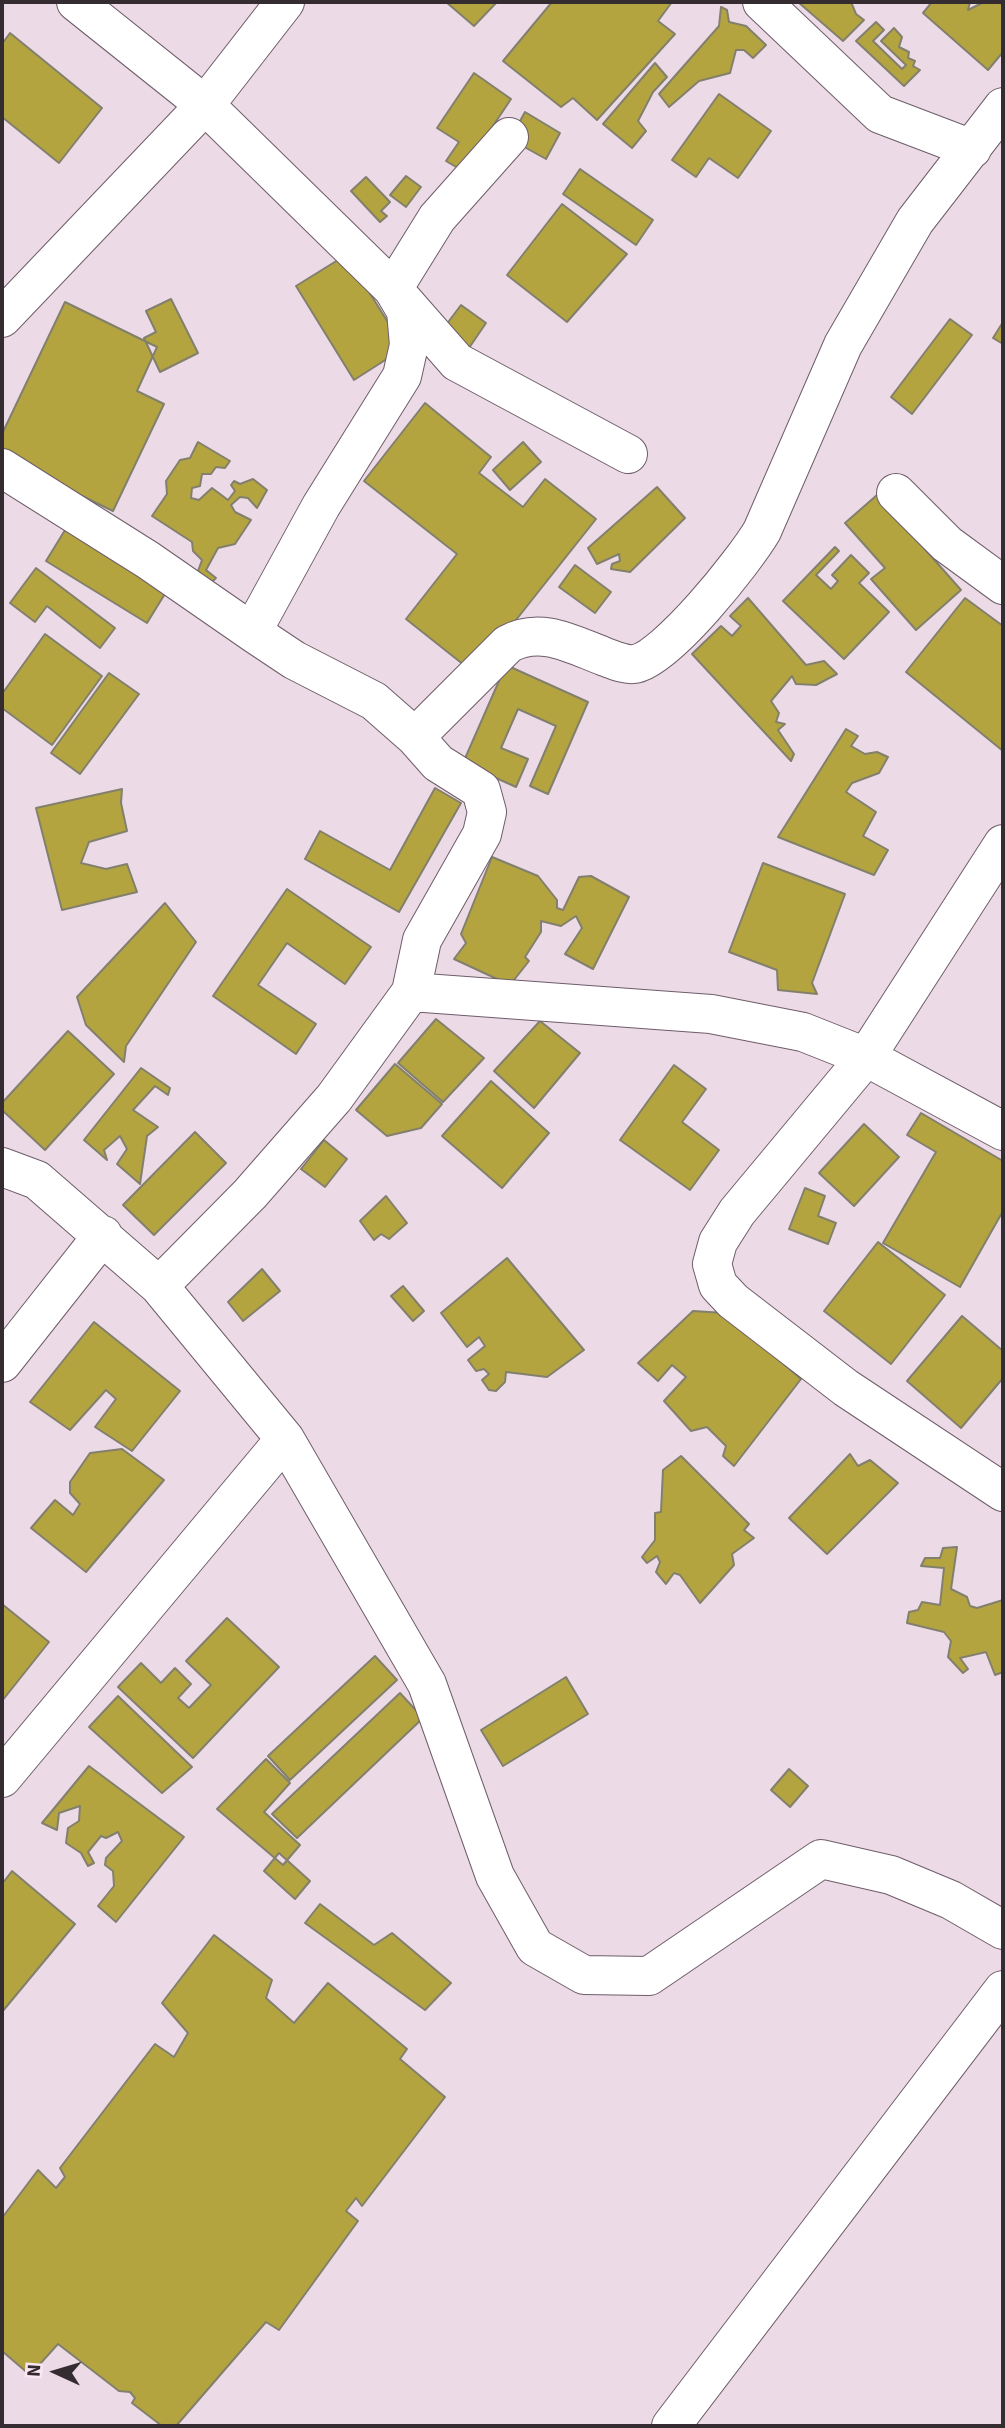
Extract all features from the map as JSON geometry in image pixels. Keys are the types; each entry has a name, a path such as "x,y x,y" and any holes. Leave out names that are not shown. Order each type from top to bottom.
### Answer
{"street":[{"path":"76,2 205,105 393,289 457,362 628,454"},
{"path":"2,318 205,105 285,2"},
{"path":"762,2 880,114 972,149"},
{"path":"415,737 508,644 524,635 546,635 617,662 634,664 649,657 705,607 746,558 762,531 801,435 849,333 915,221 1003,107"},
{"path":"393,289 437,218 509,137"},
{"path":"252,632 321,506 402,376 409,345 406,311 393,289"},
{"path":"2,468 148,561 294,660 374,701 415,737 438,763 481,790 487,812 482,834 422,940 411,992 334,1097 250,1194 159,1286"},
{"path":"896,493 947,544 1003,585"},
{"path":"1003,844 866,1056 737,1212 718,1242 712,1264 718,1285 733,1301 846,1388 1003,1492"},
{"path":"411,992 710,1014 803,1032 866,1056 1003,1131"},
{"path":"2,1167 37,1180 159,1286 285,1440 427,1684 495,1875 535,1947 584,1975 649,1976 821,1859 891,1875 951,1900 1003,1930"},
{"path":"2,1363 103,1235"},
{"path":"2,1778 285,1440"},
{"path":"671,2426 1003,1990"}],"building":[{"path":"446,2 497,2 474,26"},
{"path":"552,2 672,2 658,21 675,34 597,120 573,98 561,107 503,61"},
{"path":"798,2 851,2 856,14 864,20 843,41"},
{"path":"932,2 970,2 968,10 984,2 998,2 1003,5 1003,52 988,70 923,13"},
{"path":"721,7 727,10 729,22 746,26 766,45 753,58 744,50 736,50 730,73 699,81 669,107 659,94 719,26"},
{"path":"876,22 884,30 873,41 902,69 906,65 881,41 894,28 902,37 899,47 909,52 908,58 915,61 913,66 920,70 904,86 856,41"},
{"path":"10,33 102,108 59,163 2,117 2,44"},
{"path":"655,63 667,77 653,92 638,121 646,131 632,148 603,124"},
{"path":"474,73 511,99 463,171 446,161 459,142 437,128"},
{"path":"719,94 771,131 738,178 709,158 696,177 672,160"},
{"path":"525,112 560,133 546,159 510,139"},
{"path":"580,169 653,220 636,245 563,194"},
{"path":"406,176 421,187 406,207 390,195"},
{"path":"366,177 390,202 381,211 387,216 380,222 351,191"},
{"path":"562,204 627,254 567,322 507,275"},
{"path":"346,255 404,348 354,380 296,286"},
{"path":"171,299 198,353 160,372 144,338 156,332 146,311"},
{"path":"65,302 157,347 137,391 164,404 113,511 2,457 2,434"},
{"path":"461,305 486,323 469,348 443,329"},
{"path":"950,319 972,335 912,414 891,397"},
{"path":"1003,322 1003,344 993,338"},
{"path":"425,403 491,457 479,473 523,507 545,479 596,519 474,673 406,619 457,554 364,481"},
{"path":"198,442 230,461 225,468 216,467 211,474 202,474 200,486 192,488 191,498 199,500 212,488 228,500 235,491 231,485 234,481 240,484 253,479 267,490 257,508 248,498 240,497 231,505 235,512 251,520 235,544 218,548 206,570 216,578 211,583 198,571 202,560 193,551 192,542 152,516 167,494 166,481 180,460 190,458"},
{"path":"523,442 541,462 510,490 493,470"},
{"path":"657,487 685,518 630,572 611,569 612,564 620,561 619,554 597,564 588,548"},
{"path":"877,495 961,590 916,630 871,579 885,568 845,523"},
{"path":"70,522 171,584 147,623 46,561"},
{"path":"835,547 839,551 816,575 831,589 838,581 832,575 851,555 869,573 859,583 889,612 844,659 783,601"},
{"path":"575,565 611,592 595,613 559,587"},
{"path":"36,568 115,628 100,648 47,606 35,622 10,603"},
{"path":"748,598 806,665 824,661 837,674 816,685 796,684 792,676 771,701 779,713 776,722 785,724 778,730 794,754 791,761 692,654 721,626 732,636 741,626 730,616"},
{"path":"965,598 1003,626 1003,751 906,672"},
{"path":"45,634 102,676 52,745 2,708 2,694"},
{"path":"506,665 588,702 548,794 530,786 556,726 518,709 501,748 528,759 516,787 463,763"},
{"path":"109,673 139,694 80,774 51,753"},
{"path":"846,729 858,736 851,746 865,754 877,752 888,757 879,773 852,783 846,792 876,812 863,836 888,850 874,875 778,837"},
{"path":"435,788 461,803 399,912 305,859 320,831 390,870"},
{"path":"122,789 121,803 127,831 89,842 81,863 106,869 127,864 137,892 62,910 36,808"},
{"path":"492,857 538,876 557,900 557,908 563,910 579,877 591,876 629,897 593,969 565,954 582,928 576,916 561,926 541,921 541,932 525,957 529,961 510,985 454,959 466,943 461,934"},
{"path":"763,863 845,894 812,983 817,994 778,990 777,970 729,952"},
{"path":"287,889 371,947 345,984 287,943 258,985 316,1024 296,1054 213,996"},
{"path":"165,903 196,942 126,1046 124,1062 86,1025 77,997"},
{"path":"436,1019 484,1058 443,1102 398,1063"},
{"path":"540,1021 580,1053 534,1108 494,1071"},
{"path":"68,1031 114,1074 45,1150 2,1110 2,1103"},
{"path":"395,1064 442,1104 421,1128 387,1136 356,1110"},
{"path":"674,1065 706,1089 682,1122 719,1150 690,1190 620,1140"},
{"path":"141,1068 170,1088 168,1095 155,1086 133,1110 158,1127 147,1136 140,1184 117,1164 127,1149 120,1136 104,1150 107,1160 84,1140"},
{"path":"491,1081 549,1133 502,1188 442,1136"},
{"path":"921,1113 1003,1161 1003,1211 960,1287 883,1243 936,1152 907,1135"},
{"path":"864,1124 899,1157 854,1206 819,1173"},
{"path":"195,1132 226,1163 154,1235 123,1205"},
{"path":"324,1140 347,1159 325,1187 301,1169"},
{"path":"805,1188 825,1196 818,1216 836,1223 828,1244 789,1229"},
{"path":"386,1196 407,1223 389,1239 381,1234 374,1240 360,1221"},
{"path":"878,1242 945,1295 891,1364 824,1311"},
{"path":"507,1258 584,1350 547,1377 506,1372 505,1382 496,1391 489,1390 482,1380 489,1374 484,1369 476,1371 468,1360 485,1346 479,1337 467,1347 441,1313"},
{"path":"262,1269 280,1291 243,1321 228,1302"},
{"path":"403,1286 424,1311 413,1321 391,1296"},
{"path":"693,1311 725,1313 801,1379 734,1466 723,1456 726,1446 707,1427 691,1431 664,1401 686,1377 672,1365 658,1381 638,1363"},
{"path":"962,1316 1003,1351 1003,1378 961,1428 907,1381"},
{"path":"94,1322 180,1391 132,1451 95,1427 116,1399 106,1390 70,1430 30,1402"},
{"path":"122,1449 164,1480 86,1572 31,1528 55,1500 73,1515 80,1504 70,1493 70,1482 90,1453"},
{"path":"850,1454 858,1466 870,1460 898,1483 827,1554 789,1518"},
{"path":"681,1456 749,1524 744,1530 754,1538 732,1554 734,1565 700,1603 680,1575 674,1573 666,1584 656,1572 660,1562 657,1556 647,1563 642,1557 655,1540 655,1513 661,1512 663,1470"},
{"path":"957,1547 951,1589 967,1597 970,1606 977,1608 1003,1600 1003,1672 995,1675 986,1652 960,1658 968,1669 963,1673 948,1657 951,1641 944,1632 907,1623 909,1612 918,1610 922,1602 940,1605 944,1568 921,1566 925,1558 940,1558 943,1548"},
{"path":"2,1604 49,1642 2,1701"},
{"path":"227,1618 279,1667 193,1758 118,1687 141,1663 161,1683 175,1668 191,1684 178,1698 189,1708 211,1685 186,1661"},
{"path":"375,1656 397,1680 290,1780 268,1756"},
{"path":"566,1677 588,1714 503,1766 481,1730"},
{"path":"400,1693 423,1718 297,1838 272,1814"},
{"path":"118,1696 192,1767 162,1793 89,1727"},
{"path":"266,1759 290,1783 264,1812 300,1845 283,1865 217,1809"},
{"path":"89,1766 184,1837 116,1922 98,1906 114,1886 113,1871 105,1865 106,1858 122,1841 118,1832 106,1838 101,1836 88,1852 94,1863 88,1866 81,1853 66,1843 68,1828 79,1821 80,1806 59,1813 57,1830 42,1823"},
{"path":"789,1769 808,1786 790,1807 771,1790"},
{"path":"279,1853 310,1881 295,1899 264,1871"},
{"path":"12,1871 75,1924 2,2012 2,1884"},
{"path":"320,1904 374,1945 392,1933 451,1983 425,2010 305,1923"},
{"path":"214,1935 272,1980 266,1998 294,2023 328,1983 407,2049 400,2059 445,2097 362,2206 356,2198 346,2211 358,2221 279,2330 266,2322 176,2426 162,2426 132,2403 135,2398 130,2392 119,2391 58,2344 30,2375 2,2351 2,2218 38,2170 56,2188 65,2177 60,2168 155,2044 174,2057 188,2033 162,2003"}]}
